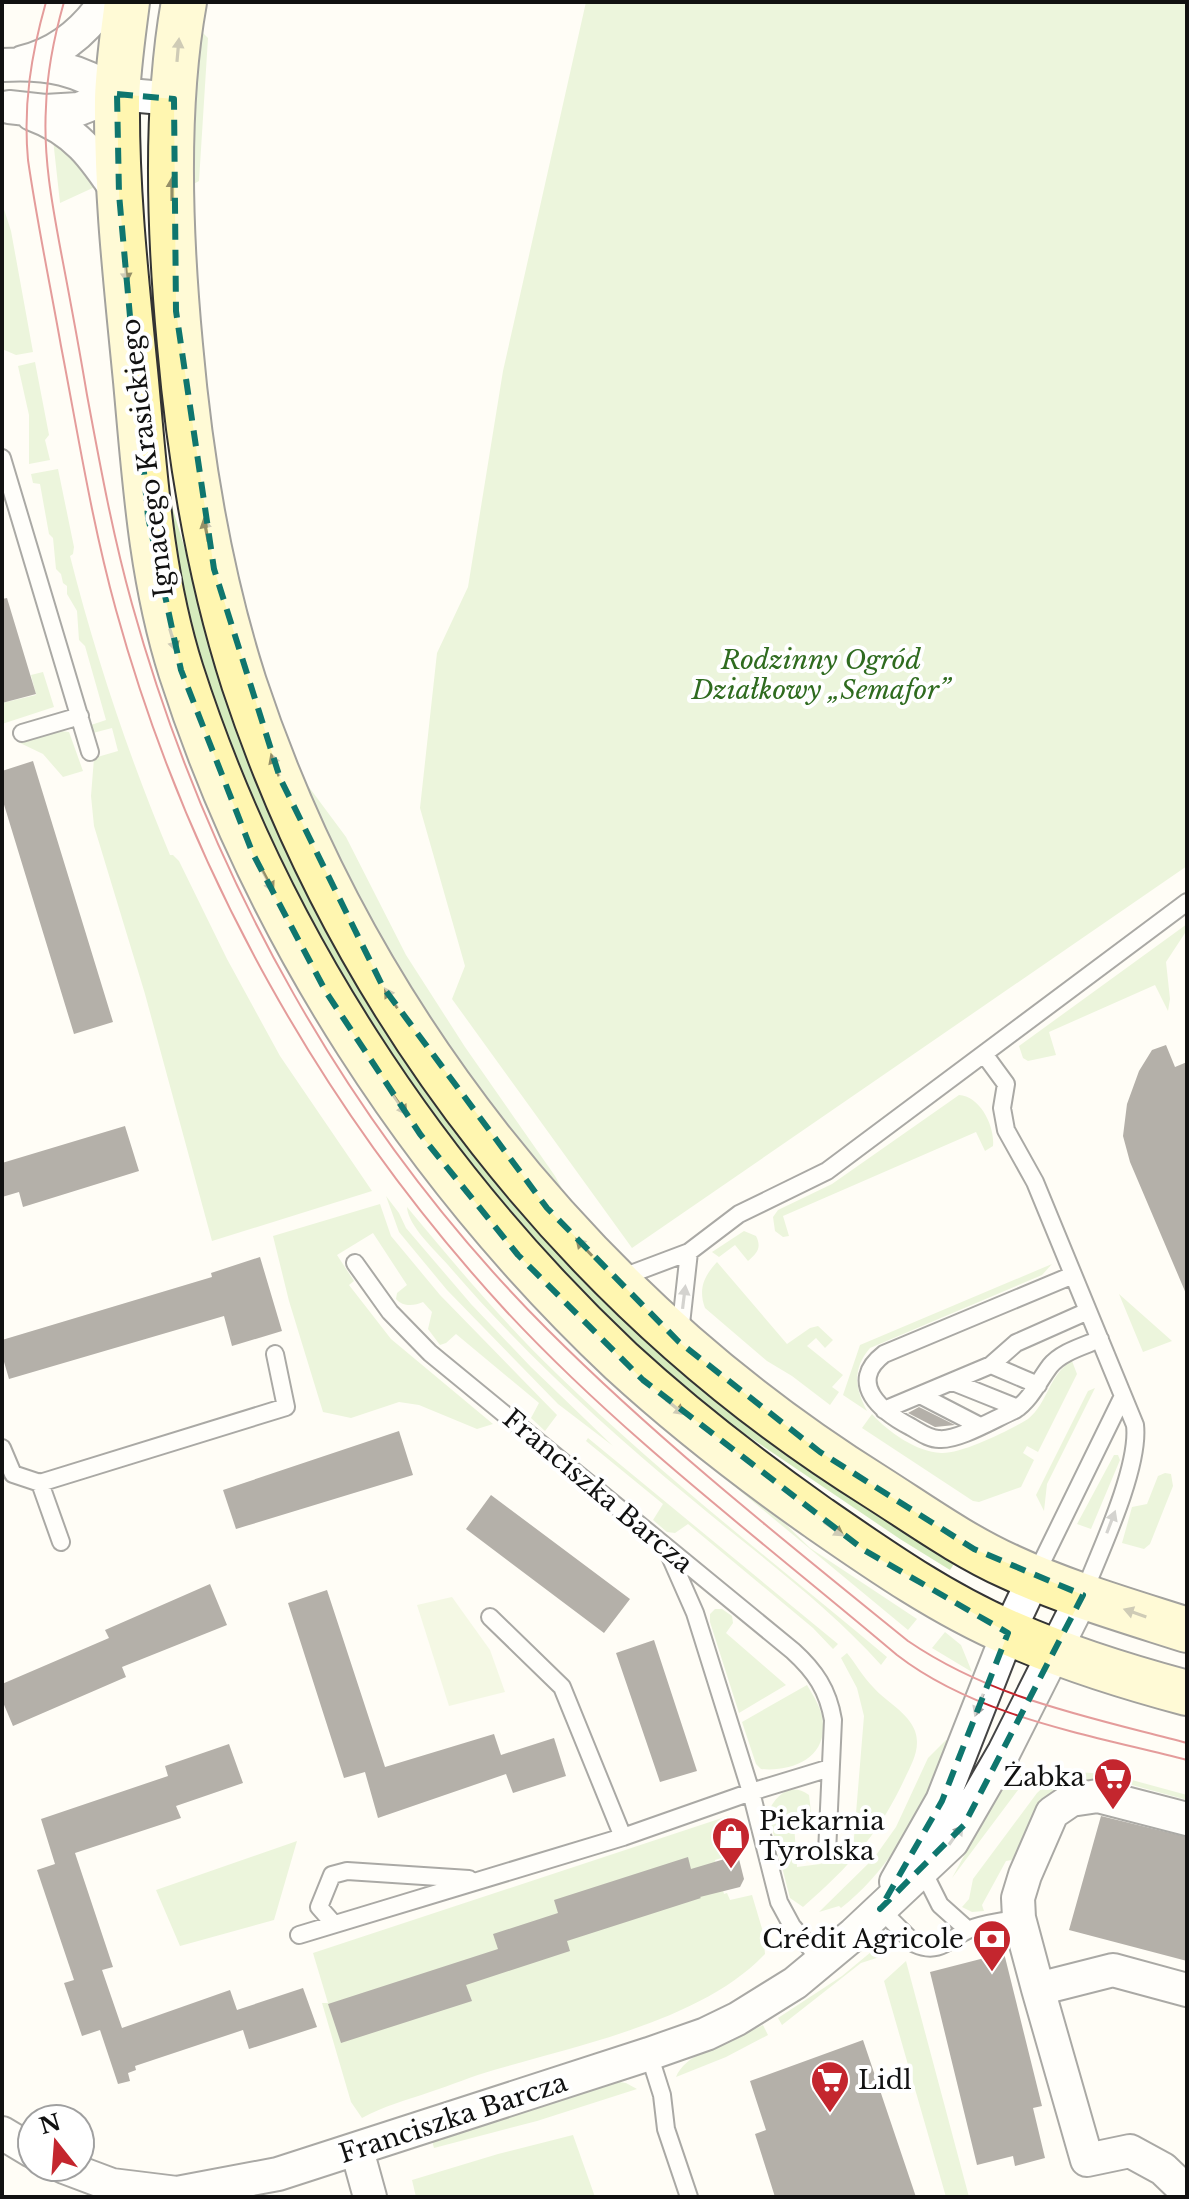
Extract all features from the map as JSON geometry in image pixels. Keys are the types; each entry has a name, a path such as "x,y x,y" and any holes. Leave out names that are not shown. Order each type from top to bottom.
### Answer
{"main road":[{"name":"Ignacego Krasickiego","path":"127,2 117,94 119,194 148,517 164,611 211,755 253,854 335,1006 368,1059 429,1146 518,1255 616,1356 770,1484 929,1591 1008,1633 1105,1670 1187,1693"},
{"name":"Ignacego Krasickiego","path":"184,2 174,99 172,195 176,311 195,470 223,607 244,682 275,765 333,891 383,987 423,1048 497,1148 547,1208 679,1342 820,1452 974,1549 1034,1578 1187,1630"}],"street":[{"path":"7,65 32,60 68,42 105,2"},
{"path":"7,65 72,70 117,94"},
{"path":"6,107 45,111 79,109 117,94 174,99"},
{"path":"6,107 45,119 71,135 95,157 119,194"},
{"name":"Franciszka Barcza","path":"880,1909 942,1801 1008,1633 1034,1578"},
{"name":"Franciszka Barcza","path":"96,2179 112,2185 177,2193 278,2174 649,2054 706,2034 737,2019 822,1962 952,1842 1056,1653 1083,1595"},
{"path":"1187,1819 1098,1796 1071,1800 1052,1813 1018,1898 1019,1918 1087,2160 1130,2151 1163,2169 1187,2192"},
{"path":"1038,1989 1113,1970 1187,1990"},
{"path":"357,2150 370,2197"}],"lane":[{"path":"2,458 90,752"},
{"path":"22,733 80,716"},
{"path":"615,1280 689,1252 739,1214 827,1171 1187,902"},
{"path":"984,1054 1006,1084 1002,1108 1006,1130 1035,1182 1135,1425 1135,1452 1083,1595"},
{"path":"679,1342 689,1252"},
{"name":"Franciszka Barcza","path":"355,1263 390,1312 430,1353 793,1651 815,1673 830,1702 833,1720 827,1853"},
{"path":"1073,1275 884,1354 870,1368 867,1378 873,1397 884,1410 907,1425 939,1439 950,1438 1018,1408 1058,1358 1100,1339"},
{"path":"884,1410 991,1365 1016,1343 1088,1311"},
{"path":"2,1448 13,1474 40,1483 286,1407 275,1354"},
{"path":"991,1365 1038,1385"},
{"path":"953,1382 1018,1408"},
{"path":"920,1395 980,1426"},
{"path":"1034,1578 1123,1396"},
{"path":"40,1483 61,1542"},
{"path":"665,1547 677,1567 695,1613 751,1792 779,1902 792,1926 822,1962"},
{"path":"490,1617 562,1687 623,1837"},
{"path":"299,1935 623,1837 830,1768"},
{"path":"334,1924 319,1907 332,1875 347,1871 478,1880"},
{"path":"923,1871 940,1905 968,1930"},
{"path":"880,1909 915,1944 922,1947 944,1947 968,1930 1019,1918"},
{"path":"649,2054 662,2095 666,2129 689,2197"}],"highlighted area":[{"path":"117,94 174,99 176,311 214,569 280,778 383,987 547,1208 679,1342 820,1452 974,1549 1083,1595 964,1825 880,1909 942,1801 1008,1633 864,1550 643,1380 518,1255 420,1134 326,992 253,854 181,670 148,517 119,194"}],"green space":[{"name":"Rodzinny Ogród Działkowy „Semafor”","path":"586,2 1187,2 1187,866 632,1248 452,999 465,966 420,808 437,653 468,587 503,371"},
{"path":"200,30 208,38 199,181 190,186 189,123"},
{"path":"53,139 67,148 97,186 60,203"},
{"path":"2,203 11,231 33,352 16,355 2,349"},
{"path":"35,362 49,435 45,440 50,460 29,464 29,415 18,366"},
{"path":"157,456 210,633 315,895 732,1410 809,1470 811,1468 957,1559 950,1570 720,1417 650,1362 519,1235 326,965 199,676"},
{"path":"58,469 74,547 70,556 91,632 127,744 170,855 179,861 227,959 280,1056 372,1191 212,1241 145,994 94,826 91,796 94,758 118,751 112,728 93,733 91,725 106,720 85,646 79,640 77,611 56,569 53,538 49,534 40,484 33,483 31,474"},
{"path":"43,672 54,707 2,724 2,703 36,695 31,675"},
{"path":"61,731 69,732 83,771 63,777 43,754 18,742"},
{"path":"300,775 346,837 406,955 465,1047 555,1176 577,1216 547,1182 401,983"},
{"path":"1187,924 1187,930 1166,962 1170,999 1168,1011 1155,985 1049,1032 1056,1055 1028,1061 1023,1058 1019,1046"},
{"path":"327,1021 763,1502 810,1548 917,1619 908,1630 663,1427 553,1325 482,1248 386,1126 321,1025"},
{"path":"959,1095 973,1101 985,1113 993,1146 985,1151 976,1132 783,1216 789,1236 783,1237 775,1231 773,1217 778,1210 832,1184"},
{"path":"386,1196 406,1228 471,1304 613,1446 558,1404 447,1290 399,1232"},
{"path":"380,1204 391,1236 440,1295 557,1415 545,1431 531,1418 539,1403 456,1334 440,1345 428,1329 432,1312 423,1302 409,1305 396,1299 397,1293 407,1285 373,1233 337,1255 354,1281 349,1285 391,1339 493,1424 477,1429 419,1405 399,1402 351,1418 323,1412 273,1236"},
{"path":"407,1207 499,1314 558,1375 678,1484 887,1657 881,1665 813,1599 594,1415 504,1327 430,1245 412,1222"},
{"path":"744,1231 756,1236 759,1244 748,1261 735,1245 719,1257 712,1252"},
{"path":"717,1262 787,1344 818,1326 833,1340 825,1348 816,1338 807,1346 843,1375 832,1387 839,1392 830,1405 767,1361 705,1308 702,1295 704,1283"},
{"path":"1052,1264 1042,1275 870,1348 860,1363 857,1379 867,1411 843,1395 860,1345"},
{"path":"1119,1294 1172,1341 1143,1352"},
{"path":"1072,1361 1077,1374 1038,1452 1027,1446 1023,1453 1034,1460 1021,1487 979,1502 862,1428 872,1414 886,1428 922,1449 941,1453 961,1450 1028,1419 1040,1405 1058,1373"},
{"path":"1095,1388 1047,1484 1044,1511 1036,1495 1088,1391"},
{"path":"588,1438 838,1644 833,1649 813,1628 688,1524 675,1533 667,1532 653,1520 663,1504 586,1441"},
{"path":"1114,1455 1118,1455 1120,1460 1091,1529 1077,1524"},
{"path":"1171,1474 1173,1486 1150,1544 1144,1549 1122,1543 1132,1507 1147,1504 1158,1476"},
{"path":"452,1597 490,1650 505,1692 449,1706 417,1605"},
{"path":"715,1609 722,1609 732,1616 733,1623 726,1633 786,1685 739,1713 710,1622 710,1614"},
{"path":"945,1632 961,1645 972,1672 932,1648"},
{"path":"847,1653 869,1683 912,1724 917,1737 916,1749 895,1798 873,1833 835,1878 803,1907 790,1898 768,1813 775,1800 785,1792 796,1790 809,1795 812,1821 794,1824 797,1867 820,1864 853,1850 864,1716 857,1688 841,1658"},
{"path":"807,1685 823,1719 818,1747 812,1755 793,1766 761,1769 756,1764 742,1722"},
{"path":"946,1740 950,1741 929,1788 893,1853 841,1908 819,1912 874,1858 896,1827 928,1758"},
{"path":"1014,1764 1030,1774 952,1878"},
{"path":"1075,1772 1110,1774 1187,1795 1187,1800 1121,1782 1117,1792 1106,1789 1018,1859 1006,1861 982,1905 984,1911 972,1912 962,1907 969,1899 973,1879 1037,1793 1051,1780"},
{"path":"728,1816 734,1821 740,1844 730,1848 732,1855 715,1860 724,1894 727,1893 730,1900 752,1895 763,1932 765,1954 739,1977 674,2013 638,2027 478,2075 362,2118 351,2102 322,2003 328,2003 313,1953"},
{"path":"297,1841 274,1920 180,1946 156,1890"},
{"path":"877,1947 890,1949 886,1955 861,1963 782,2025 778,2018 842,1976"},
{"path":"906,1961 969,2197 946,2197 884,1981"},
{"path":"763,2025 768,2035 726,2057 676,2077 690,2060 701,2053"},
{"path":"614,2081 637,2089 537,2121 434,2148 432,2141"},
{"path":"573,2135 595,2197 416,2197 412,2180"}],"building":[{"path":"7,598 36,694 2,703 2,599"},
{"path":"33,761 113,1022 74,1034 2,798 2,771"},
{"path":"1166,1045 1175,1067 1187,1062 1187,1296 1130,1162 1123,1136 1127,1104 1139,1071 1152,1050"},
{"path":"125,1126 139,1171 23,1207 19,1192 2,1197 2,1163"},
{"path":"260,1257 282,1331 232,1346 224,1316 9,1379 2,1355 2,1340 212,1277 211,1273"},
{"path":"919,1407 955,1425 935,1427 908,1413"},
{"path":"399,1431 413,1475 236,1529 223,1490"},
{"path":"491,1495 630,1599 604,1633 466,1529"},
{"path":"210,1584 227,1625 122,1667 126,1677 13,1726 2,1700 2,1684 109,1638 105,1630"},
{"path":"327,1590 385,1767 494,1734 501,1755 554,1738 566,1776 513,1793 506,1774 378,1818 365,1772 344,1778 288,1603"},
{"path":"654,1640 697,1771 660,1782 616,1653"},
{"path":"229,1744 243,1783 176,1806 181,1818 75,1853 113,1967 102,1970 122,2028 230,1990 237,2010 303,1988 317,2027 249,2049 243,2030 135,2066 136,2070 128,2073 130,2081 118,2084 100,2030 82,2036 64,1983 74,1980 37,1870 55,1864 41,1819 168,1776 165,1766"},
{"path":"1101,1816 1187,1837 1187,1961 1069,1930"},
{"path":"738,1855 744,1879 740,1887 567,1941 570,1951 466,1985 472,2001 341,2043 328,2004 498,1949 493,1934 558,1913 554,1900 688,1857 691,1869"},
{"path":"1004,1953 1042,2106 1033,2108 1045,2158 1015,2166 1013,2156 977,2165 930,1972"},
{"name":"Lidl","path":"863,2040 916,2197 775,2197 755,2134 766,2130 750,2081"}],"tram line":[{"path":"46,2 30,80 28,160 107,577 146,707 182,802 223,894 269,984 321,1071 378,1154 440,1234 551,1358 696,1489 897,1655 928,1676 999,1709 1074,1732 1187,1760"},
{"path":"64,2 48,80 45,125 47,162 92,421 125,578 163,705 201,803 244,900 294,994 349,1084 410,1171 476,1253 548,1330 679,1452 908,1641 940,1661 1008,1692 1078,1715 1187,1743"}],"place":[{"name":"Żabka","path":"1113,1811"},
{"name":"Piekarnia Tyrolska","path":"731,1870"},
{"name":"Crédit Agricole","path":"992,1973"},
{"name":"Lidl","path":"830,2114"}]}
